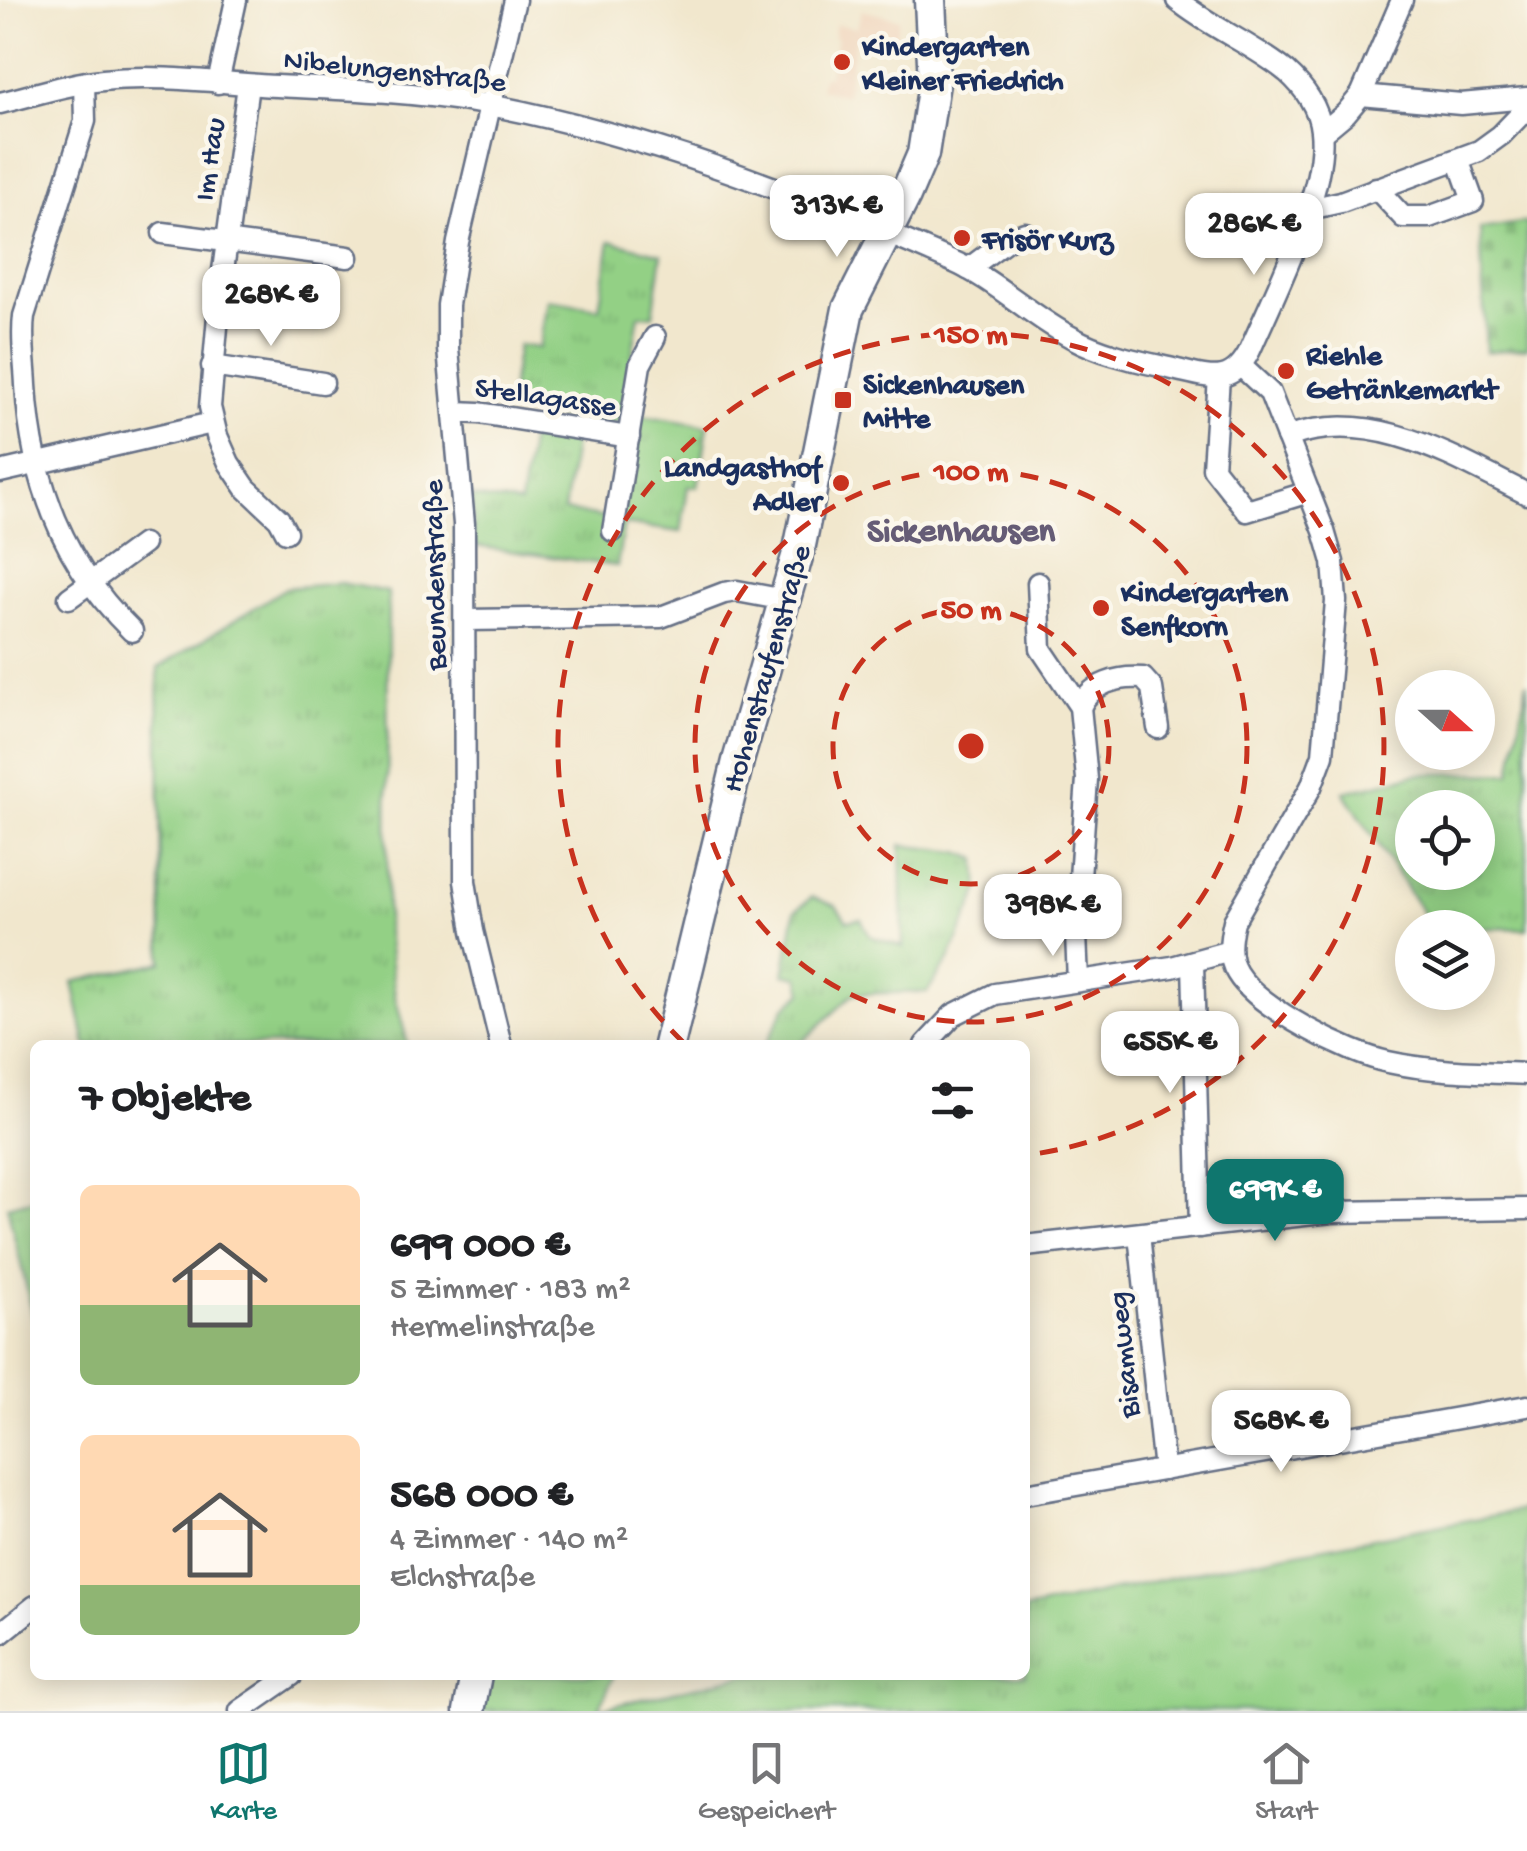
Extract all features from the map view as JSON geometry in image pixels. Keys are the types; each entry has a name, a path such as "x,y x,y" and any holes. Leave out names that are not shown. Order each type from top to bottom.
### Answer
{"street":[{"path":"218,83 236,0"},
{"name":"Beundenstraße","path":"500,1040 465,881 463,510 448,349 450,283 515,0"},
{"name":"Hohenstaufenstraße","path":"670,1040 738,761 810,498 848,309 923,154 934,83 930,0"},
{"path":"1177,0 1199,19 1286,72 1314,105 1320,126 1309,208 1242,367 1219,377 1212,457 1216,474 1247,511 1309,492"},
{"path":"1320,126 1346,113 1361,95 1402,0"},
{"name":"Nibelungenstraße","path":"0,102 84,83 140,79 420,96 491,106 671,150 778,189 968,268 1060,331 1090,346 1115,356 1219,377"},
{"path":"84,83 84,121 24,316 23,349 36,464 52,514 89,584 132,632"},
{"name":"Im Hau","path":"248,85 209,390 212,423 236,476 279,519 286,532"},
{"path":"1361,95 1461,104 1527,98"},
{"path":"1309,208 1324,207 1458,160 1490,144 1527,108"},
{"path":"1376,188 1403,217 1415,219 1443,212 1473,201 1458,160"},
{"path":"968,268 1006,240 1025,232"},
{"name":"Im Hau","path":"162,233 348,257"},
{"name":"Stellagasse","path":"614,531 640,365 654,337"},
{"path":"212,366 323,382"},
{"path":"1242,367 1270,393 1329,547 1335,576 1325,742 1310,787 1234,921 1230,951 1237,974 1264,999 1353,1052 1412,1066 1527,1074"},
{"name":"Stellagasse","path":"456,412 629,437"},
{"path":"0,472 212,423"},
{"path":"1287,437 1330,428 1391,431 1527,494"},
{"path":"69,598 143,544"},
{"path":"1038,583 1041,648 1080,707 1087,779 1076,934 1078,981"},
{"path":"466,620 660,617 724,593 737,592 785,600"},
{"path":"1080,707 1100,685 1143,678 1152,688 1158,728"},
{"path":"929,1040 940,1026 978,1000 1011,990 1192,963 1230,951"},
{"path":"1192,963 1200,1227"},
{"path":"1030,1245 1332,1212 1527,1209"},
{"name":"Bisamweg","path":"1139,1234 1164,1470"},
{"path":"1030,1493 1527,1406"},
{"path":"0,1634 30,1610"},
{"path":"240,1711 285,1680"},
{"path":"469,1711 475,1680"}],"shaded area":[{"name":"Kindergarten Kleiner Friedrich","path":"861,10 899,19 894,46 855,41 846,95 820,89 823,76 829,76 836,24 857,28"}],"green space":[{"path":"1527,222 1527,348 1486,352 1480,229"},
{"path":"610,241 662,254 653,316 639,315 621,419 606,424 508,409 518,345 539,348 547,300 599,308"},
{"path":"641,415 708,426 698,487 688,486 681,532 624,524 617,566 474,546 472,497 520,504 532,430 575,437 564,511 607,518"},
{"path":"341,583 388,592 387,931 395,996 407,1040 85,1040 73,982 162,962 158,668 286,588"},
{"path":"1527,682 1527,929 1495,928 1495,910 1421,910 1408,890 1495,890 1495,790 1395,790 1395,870 1344,792 1418,774 1511,773"},
{"path":"901,845 959,852 977,859 979,891 949,960 927,992 853,994 804,1040 768,1040 784,1009 803,992 799,977 784,974 795,911 812,897 836,906 847,921 861,919 870,936 903,947"},
{"path":"30,1200 30,1302 7,1206"},
{"path":"1527,1509 1527,1711 469,1711 475,1680 612,1680 599,1709 723,1680 1030,1680 1030,1609 1209,1569"}],"place":[{"name":"Kindergarten Kleiner Friedrich","path":"842,62"},
{"name":"Frisör Kurz","path":"962,238"},
{"name":"Riehle Getränkemarkt","path":"1286,371"},
{"name":"Sickenhausen Mitte","path":"843,400"},
{"name":"Landgasthof Adler","path":"841,483"},
{"name":"Kindergarten Senfkorn","path":"1101,608"}],"district":[{"name":"Sickenhausen","path":"961,528"}]}
